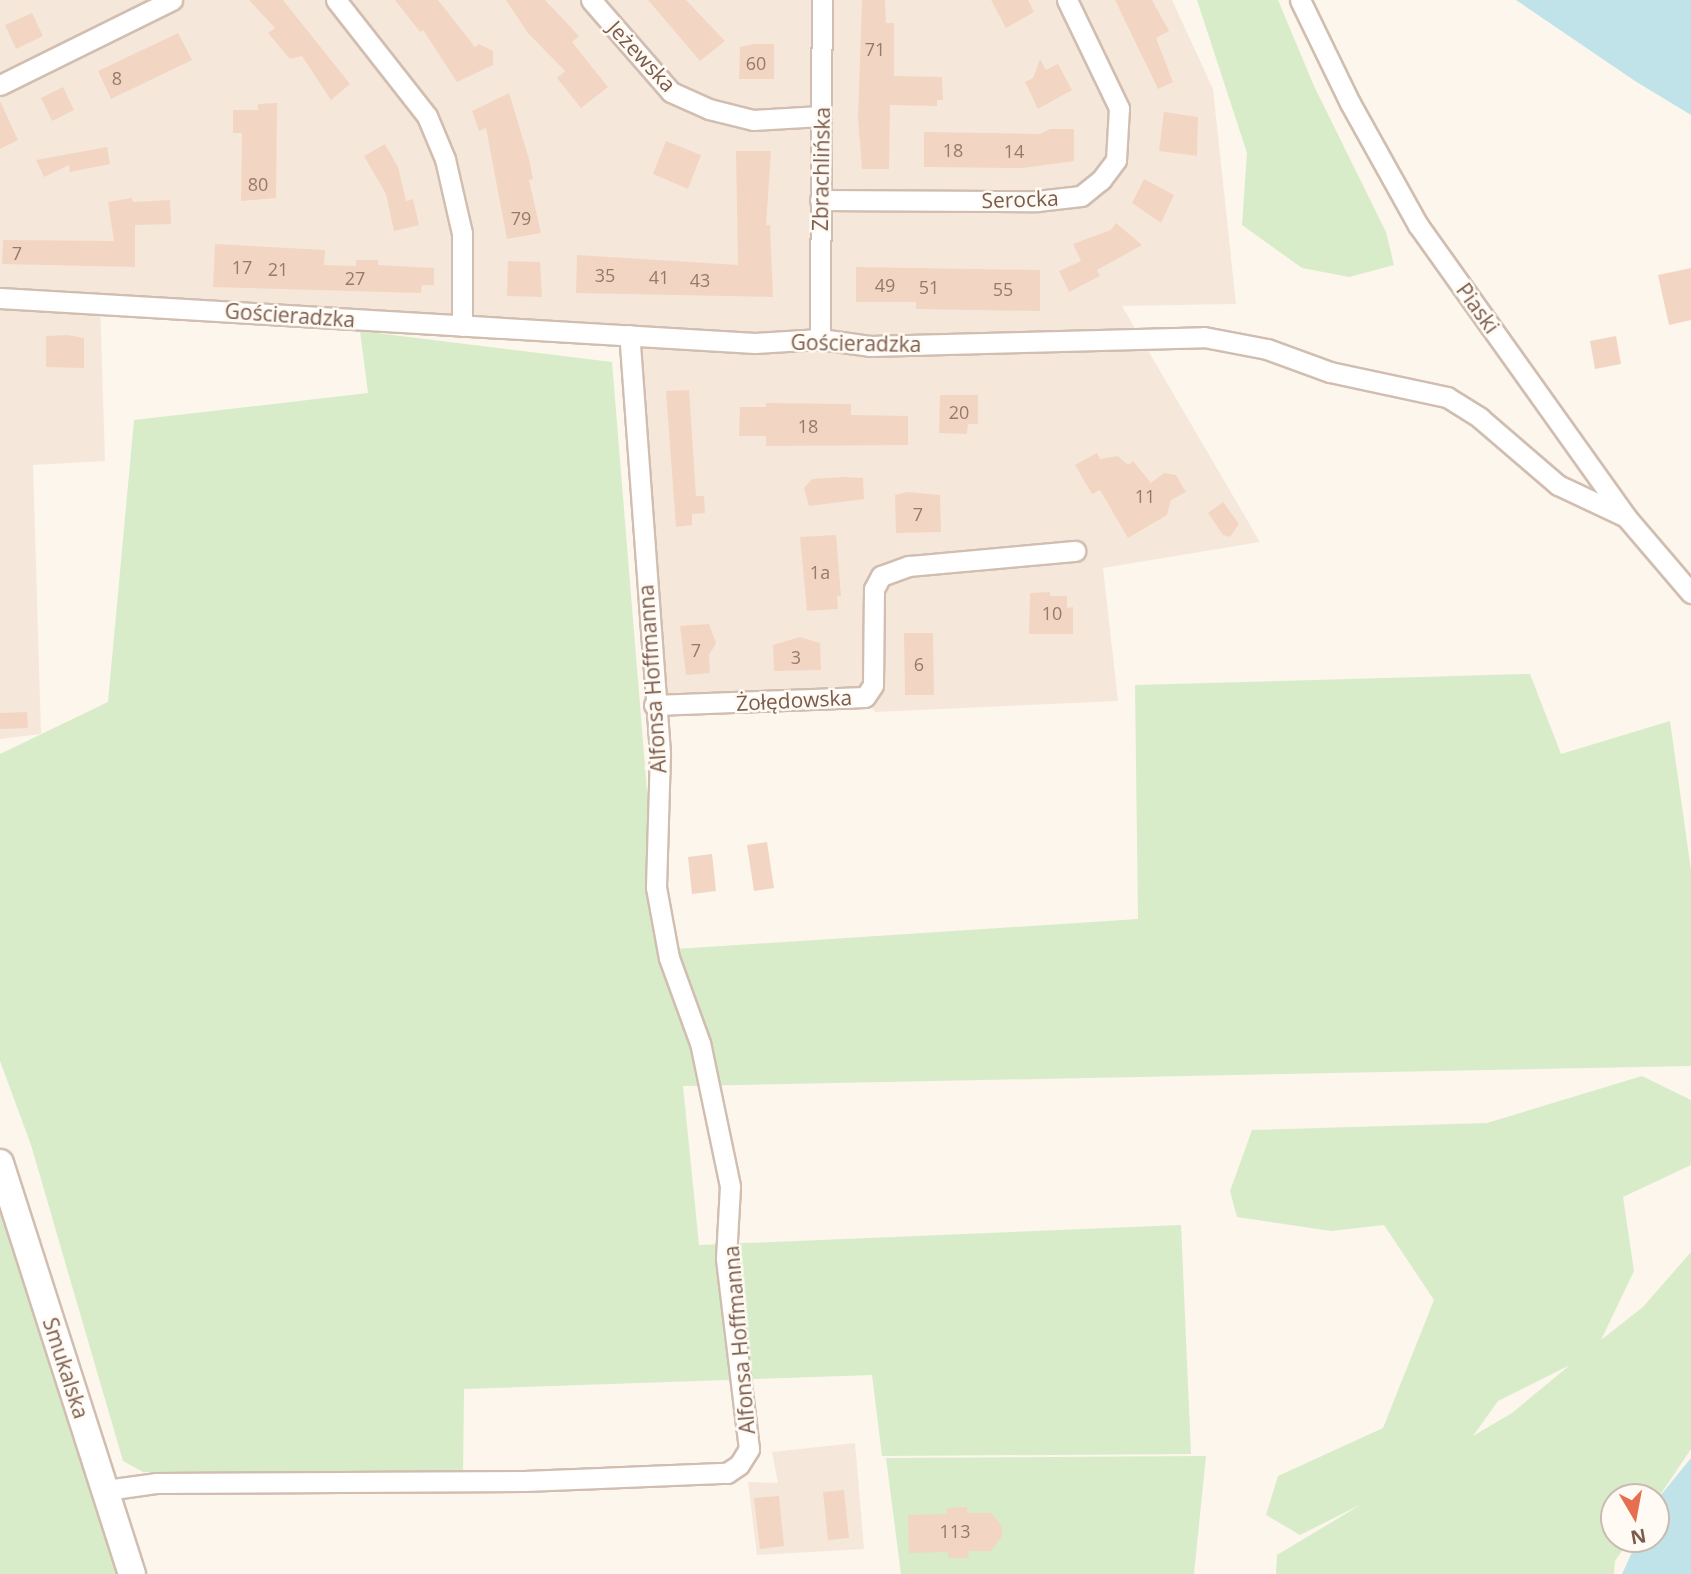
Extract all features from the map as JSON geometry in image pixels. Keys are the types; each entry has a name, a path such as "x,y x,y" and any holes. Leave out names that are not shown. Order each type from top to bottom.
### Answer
{"street":[{"path":"0,85 172,0"},
{"path":"336,0 427,116 445,159 462,233 462,326"},
{"name":"Jeżewska","path":"591,0 671,92 709,109 753,120 821,116"},
{"name":"Zbrachlińska","path":"820,339 822,0"},
{"name":"Serocka","path":"820,200 1037,201 1081,196 1101,180 1116,160 1119,108 1067,0"},
{"name":"Piaski","path":"1300,0 1350,103 1418,225 1626,517 1691,593"},
{"name":"Gościeradzka","path":"0,298 755,343 820,339 870,346 1205,337 1267,349 1330,372 1447,397 1480,418 1558,485 1626,517"},
{"name":"Alfonsa Hoffmanna","path":"106,1490 156,1483 629,1479 727,1473 739,1465 748,1449 749,1423 726,1258 730,1186 700,1043 669,958 656,887 660,753 654,705 629,335"},
{"name":"Żołędowska","path":"654,705 865,697 873,685 874,589 881,576 909,566 1074,551"},
{"name":"Smukalska","path":"0,1163 132,1574"}],"shaded area":[{"path":"0,0 1172,0 1213,89 1236,304 1122,306 1260,542 1103,568 1118,701 875,712 865,697 654,705 629,335 100,303 105,461 33,465 41,734 0,739"},
{"path":"855,1443 864,1549 757,1555 748,1482 778,1483 772,1452"}],"green space":[{"path":"1197,0 1278,0 1314,86 1386,232 1394,265 1349,277 1302,268 1242,225 1247,153"},
{"path":"360,331 612,362 660,950 1138,919 1135,685 1530,674 1561,754 1670,721 1691,870 1691,1066 683,1086 699,1245 1181,1225 1191,1454 882,1456 872,1375 464,1389 463,1478 143,1472 123,1461 31,1145 0,1061 0,754 108,702 134,420 368,393"},
{"path":"1642,1076 1691,1100 1691,1165 1623,1197 1634,1271 1601,1340 1643,1307 1691,1252 1691,1449 1668,1483 1600,1483 1600,1553 1620,1553 1615,1561 1614,1574 1276,1574 1277,1555 1362,1504 1300,1535 1266,1515 1278,1476 1383,1428 1434,1300 1384,1225 1331,1231 1237,1217 1230,1191 1252,1130 1487,1123","holes":["1570,1365 1512,1413 1473,1436 1498,1401"]},
{"path":"0,1206 101,1498 118,1574 0,1574"},
{"path":"1206,1456 1194,1574 901,1574 886,1458"}],"water":[{"path":"1516,0 1691,0 1691,115 1635,81"},
{"path":"1691,1458 1691,1574 1622,1574 1632,1553 1670,1553 1670,1484"}],"building":[{"path":"249,0 283,0 350,84 331,100 302,56 290,59 268,33 275,28"},
{"path":"395,0 438,0 475,47 479,44 493,51 493,65 457,82 423,30 420,32"},
{"path":"506,0 545,0 579,36 572,42 608,87 581,108 557,78 565,71 528,33"},
{"path":"648,0 686,0 725,41 700,61"},
{"path":"862,0 885,0 886,23 894,23 894,76 942,77 943,100 937,100 937,106 890,105 889,169 862,169 858,118"},
{"path":"991,0 1028,0 1034,12 1006,28"},
{"path":"1115,0 1152,0 1169,31 1156,38 1173,82 1158,89"},
{"path":"32,13 43,36 16,49 5,25"},
{"path":"178,33 192,60 111,99 98,71"},
{"path":"774,44 774,79 739,79 740,47"},
{"path":"1040,59 1046,70 1058,64 1072,90 1038,109 1025,82 1033,78"},
{"path":"63,87 74,110 52,121 41,98"},
{"path":"509,93 529,159 533,179 529,180 541,233 507,239 486,128 479,131 472,111"},
{"path":"0,101 18,140 0,149"},
{"path":"277,103 276,198 241,201 242,133 233,133 233,110 258,110 258,104"},
{"path":"1164,112 1198,117 1197,156 1159,151"},
{"path":"1050,129 1074,129 1074,161 1023,168 924,167 924,132 1040,134"},
{"path":"666,141 701,155 688,189 653,174"},
{"path":"385,144 398,167 406,201 413,199 419,225 394,231 386,194 364,156"},
{"path":"107,147 110,164 70,172 69,165 44,177 36,160"},
{"path":"736,151 771,151 766,225 770,225 773,297 576,293 577,255 738,265"},
{"path":"1144,179 1174,195 1161,223 1132,203"},
{"path":"132,198 133,202 170,200 171,224 135,225 135,267 2,264 3,240 114,241 108,202"},
{"path":"1116,223 1142,245 1097,270 1100,276 1069,292 1059,271 1081,261 1073,244 1111,230"},
{"path":"215,244 325,250 324,265 356,266 356,260 378,260 378,265 434,268 434,285 422,285 421,293 213,287"},
{"path":"508,261 540,262 542,297 507,296"},
{"path":"856,267 1040,270 1040,311 916,309 916,302 856,302"},
{"path":"1691,268 1691,320 1669,325 1658,275"},
{"path":"68,335 84,338 84,368 46,367 46,336"},
{"path":"1616,336 1621,364 1595,369 1590,341"},
{"path":"689,390 696,496 704,496 705,513 692,514 692,525 676,527 666,391"},
{"path":"940,395 978,395 978,424 968,424 967,434 939,433"},
{"path":"766,403 851,404 851,415 908,416 908,445 766,446 766,436 739,436 740,407 766,407"},
{"path":"1097,453 1100,459 1118,456 1128,465 1133,461 1151,483 1164,473 1176,475 1186,492 1171,500 1167,515 1128,538 1100,490 1092,494 1075,465"},
{"path":"863,478 864,499 809,506 804,488 812,479"},
{"path":"907,492 940,495 941,532 896,533 895,495"},
{"path":"1223,502 1239,524 1230,537 1223,535 1208,513"},
{"path":"836,535 841,596 837,596 838,609 807,611 800,537"},
{"path":"1050,592 1050,596 1067,596 1067,608 1073,607 1073,634 1029,634 1030,593"},
{"path":"709,624 716,643 709,655 710,673 686,675 680,626"},
{"path":"904,633 933,633 934,695 905,695"},
{"path":"800,637 820,643 821,670 774,671 773,645"},
{"path":"27,712 28,728 0,729 0,713"},
{"path":"767,842 774,888 754,891 747,845"},
{"path":"712,854 716,891 692,894 688,857"},
{"path":"844,1490 849,1538 828,1540 823,1492"},
{"path":"779,1496 784,1546 760,1549 754,1498"},
{"path":"967,1507 967,1513 991,1513 1002,1526 1002,1536 991,1551 968,1551 969,1558 948,1558 948,1552 909,1553 908,1515 947,1514 947,1508"}]}
